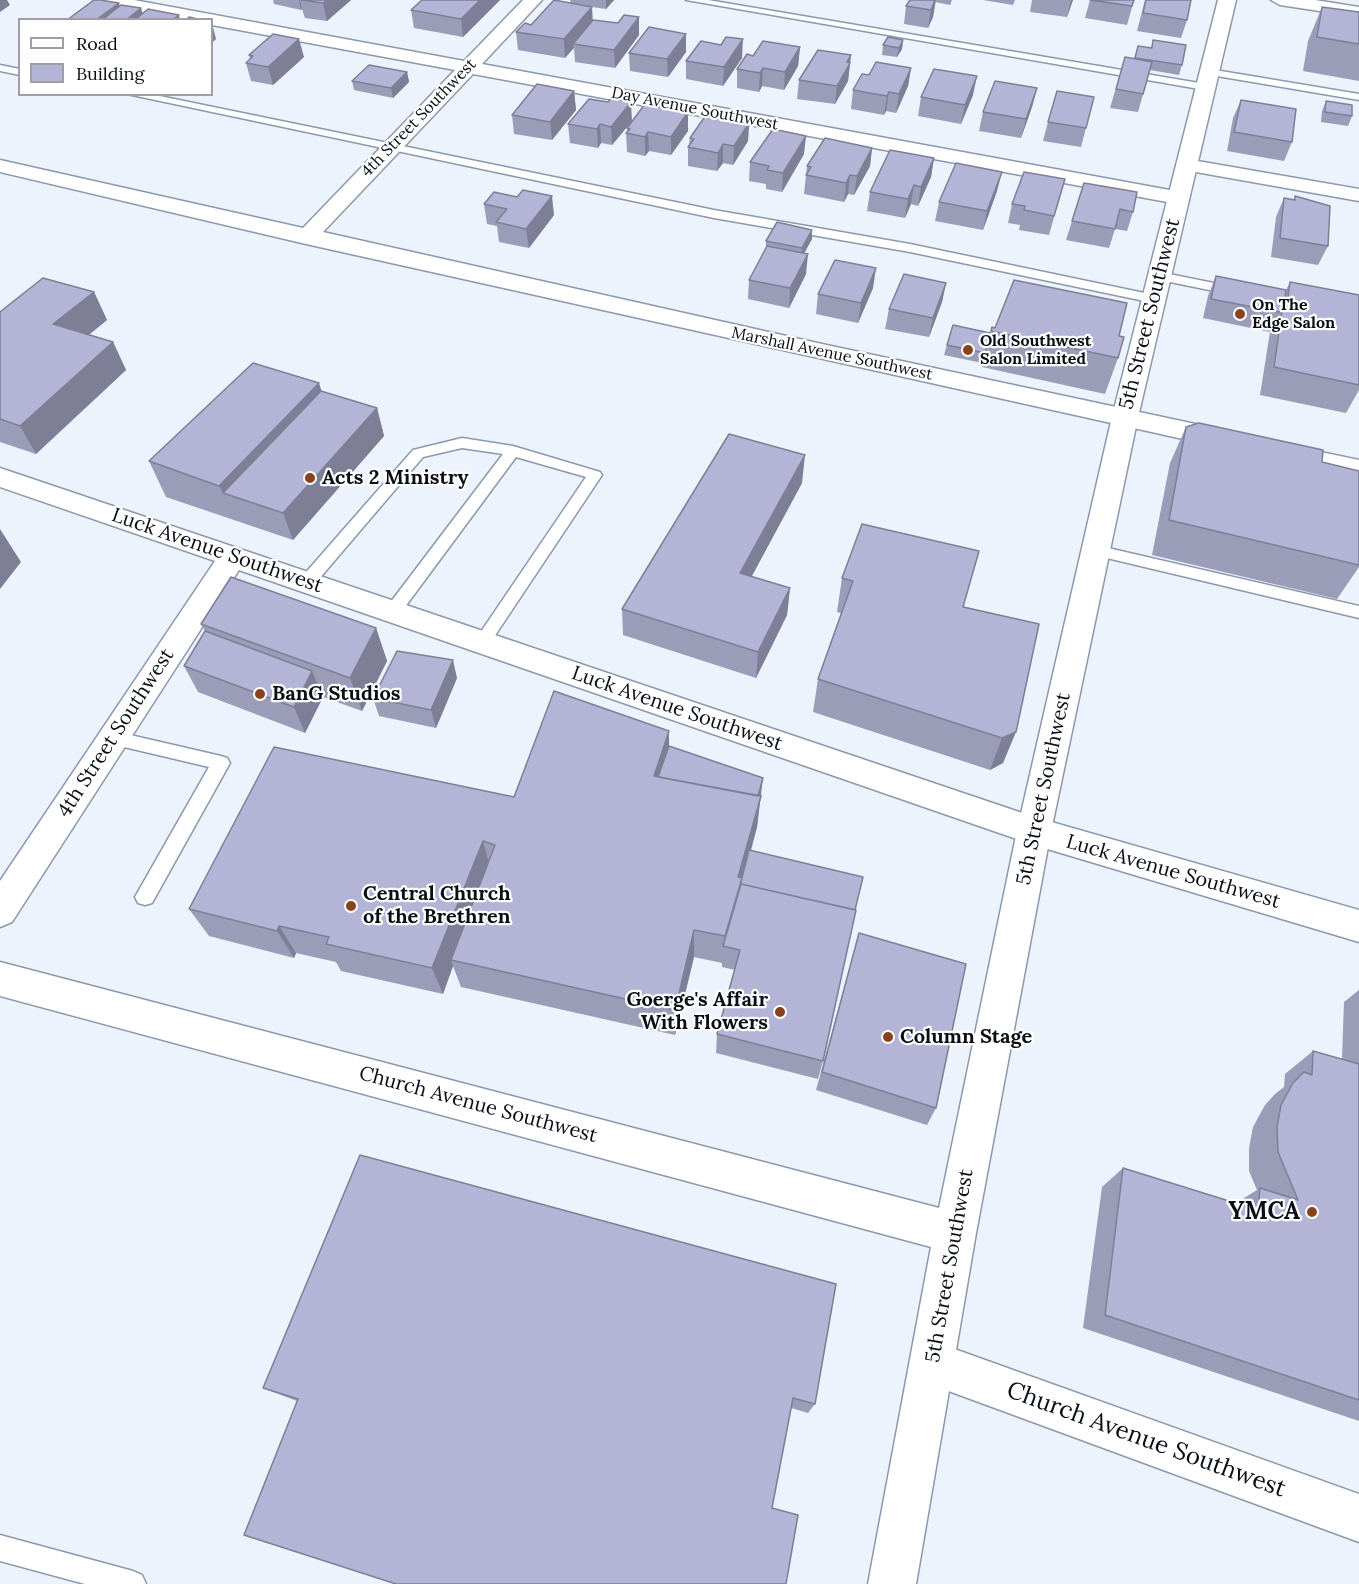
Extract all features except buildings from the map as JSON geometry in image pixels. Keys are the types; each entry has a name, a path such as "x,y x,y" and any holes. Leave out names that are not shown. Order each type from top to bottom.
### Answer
{"street":[{"name":"Day Avenue Southwest","path":"107,0 200,18"},
{"name":"4th Street Southwest","path":"306,237 467,66 533,0"},
{"name":"5th Street Southwest","path":"892,1584 955,1233 1034,831 1125,417 1227,0"},
{"path":"1280,0 1359,12"},
{"name":"Day Avenue Southwest","path":"213,21 1178,198"},
{"path":"1186,165 1359,195"},
{"name":"Marshall Avenue Southwest","path":"0,166 306,237 1359,470"},
{"name":"Luck Avenue Southwest","path":"0,477 1034,831 1359,926"},
{"name":"4th Street Southwest","path":"0,911 232,556"},
{"name":"Church Avenue Southwest","path":"0,980 955,1233"},
{"name":"Church Avenue Southwest","path":"932,1363 1359,1518"}],"lane":[{"path":"691,0 1207,80 1359,97"},
{"path":"0,68 18,72"},
{"path":"142,96 714,214 1157,288 1253,295"},
{"path":"307,582 418,453 462,443 513,451 596,475 482,642"},
{"path":"393,611 513,451"},
{"path":"1095,550 1359,612"},
{"path":"113,738 220,762 145,897"},
{"path":"0,1548 88,1578 133,1584"}],"place":[{"name":"On The Edge Salon","path":"1240,314"},
{"name":"Old Southwest Salon Limited","path":"968,350"},
{"name":"Acts 2 Ministry","path":"310,478"},
{"name":"BanG Studios","path":"260,694"},
{"name":"Central Church of the Brethren","path":"351,906"},
{"name":"Goerge's Affair With Flowers","path":"780,1012"},
{"name":"Column Stage","path":"888,1037"},
{"name":"YMCA","path":"1312,1212"}]}
